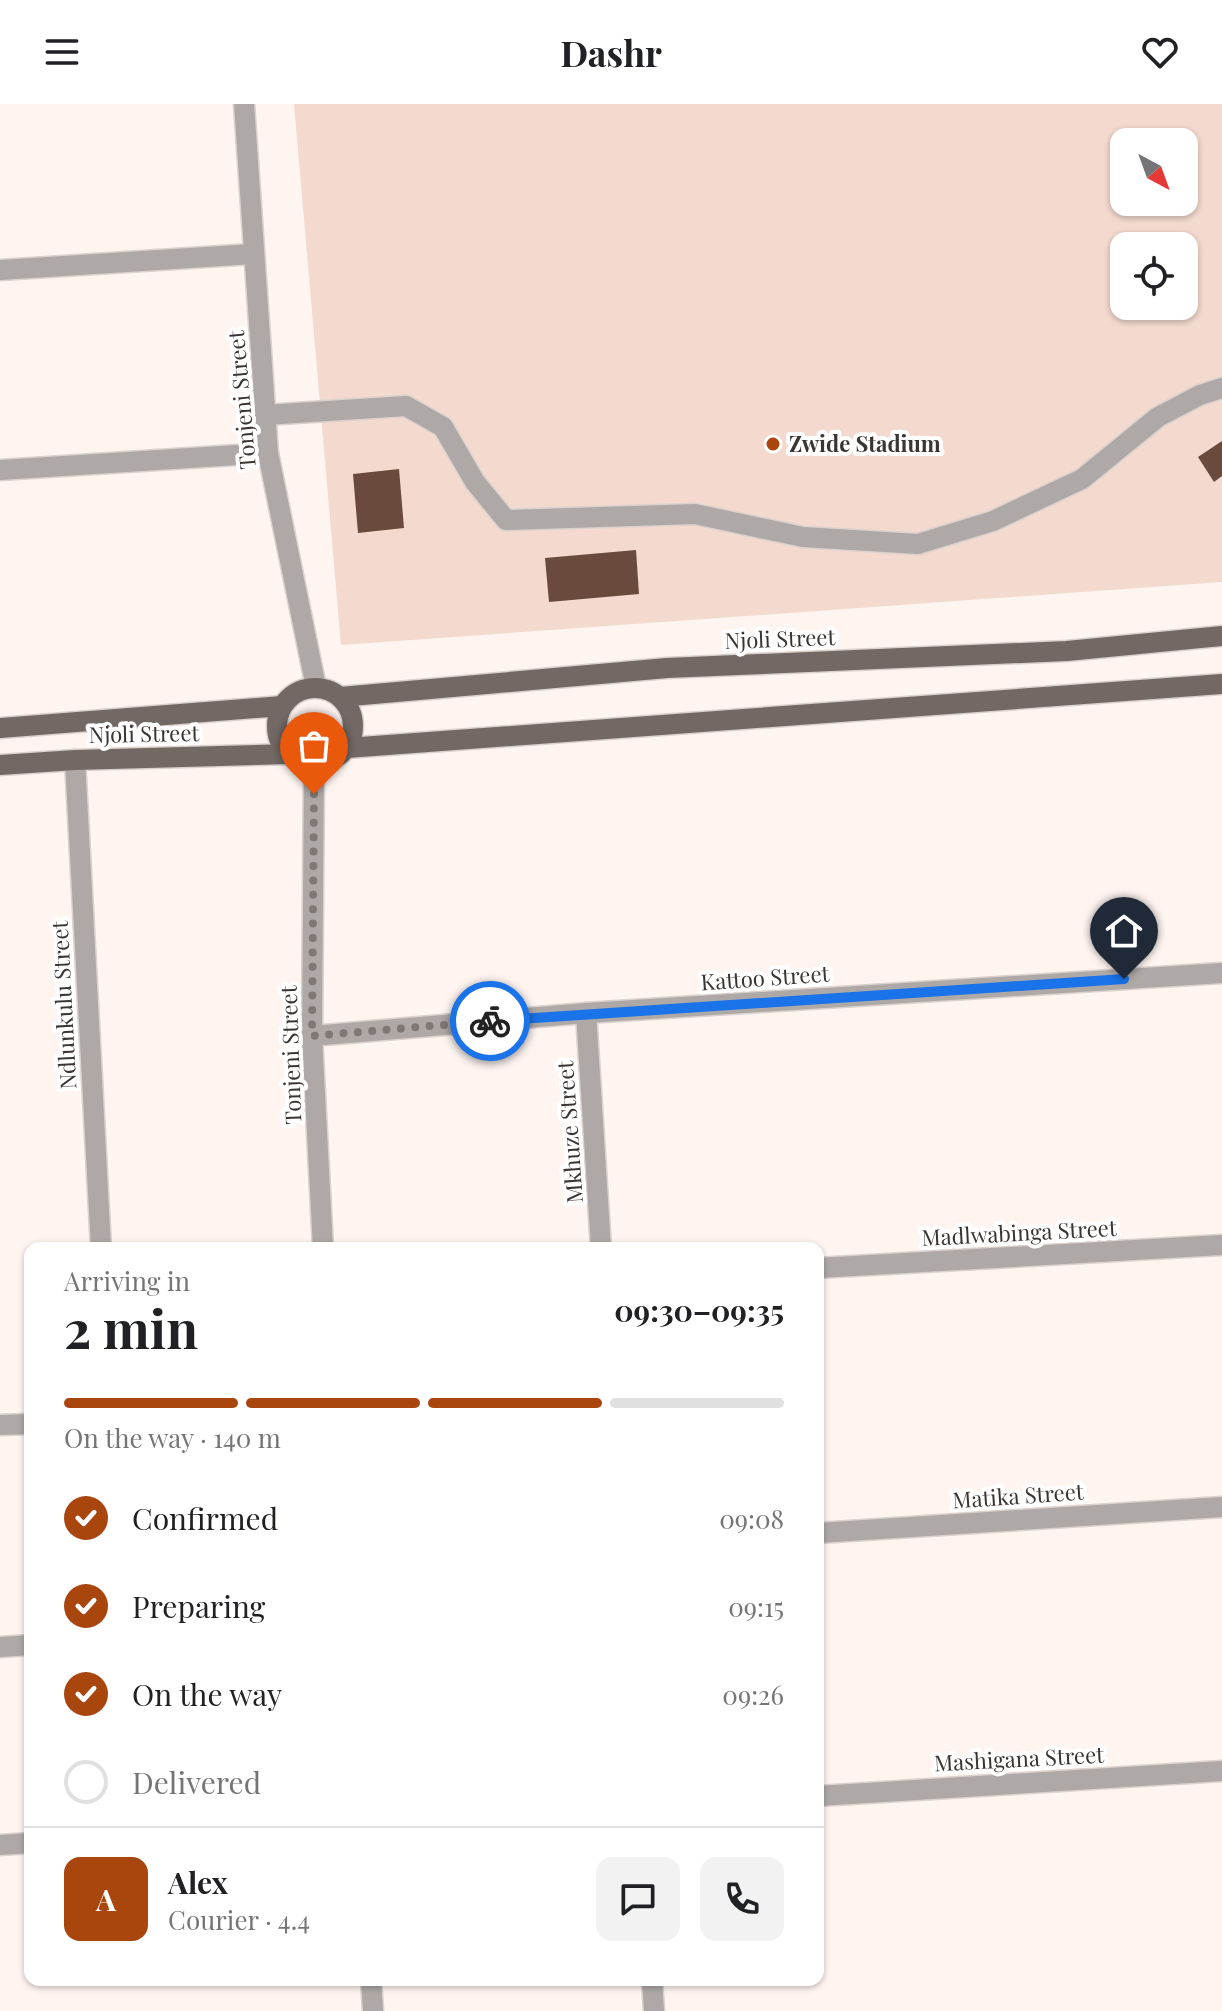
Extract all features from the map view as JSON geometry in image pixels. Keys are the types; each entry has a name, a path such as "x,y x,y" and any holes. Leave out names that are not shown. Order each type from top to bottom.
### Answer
{"main road":[{"name":"Njoli Street","path":"340,697 667,668 1067,651 1222,636"},
{"path":"347,748 353,733 353,720 348,707 329,689 316,687 302,690 282,706 277,718 281,744 301,762 314,764 327,762 347,748 1222,684"},
{"name":"Njoli Street","path":"0,728 282,706"},
{"name":"Njoli Street","path":"0,765 290,754"}],"street":[{"name":"Tonjeni Street","path":"244,104 268,453 316,687"},
{"path":"0,270 253,254"},
{"path":"265,415 406,406 443,427 475,482 506,520 695,514 803,537 918,544 993,521 1082,479 1158,417 1200,395 1222,388"},
{"path":"0,470 268,453"},
{"name":"Ndlunkulu Street","path":"75,760 101,1242"},
{"name":"Tonjeni Street","path":"314,764 312,1036 323,1242"},
{"name":"Kattoo Street","path":"312,1036 586,1013 1222,973"},
{"name":"Mkhuze Street","path":"586,1013 601,1242"},
{"name":"Madlwabinga Street","path":"824,1268 1222,1245"},
{"path":"0,1425 24,1424"},
{"name":"Matika Street","path":"824,1533 1222,1507"},
{"path":"0,1647 24,1645"},
{"name":"Mashigana Street","path":"824,1796 1222,1771"},
{"path":"0,1845 24,1843"},
{"path":"371,1986 373,2011"},
{"path":"652,1986 654,2011"}],"shaded area":[{"name":"Zwide Stadium","path":"294,104 1222,104 1222,582 341,645"}],"building":[{"path":"1222,441 1222,476 1214,482 1198,457"},
{"path":"399,469 404,528 358,533 353,474"},
{"path":"636,550 639,594 549,602 545,558"}],"way so far":[{"path":"314,794 312,1036 490,1021"}],"place":[{"name":"Zwide Stadium","path":"773,444"}],"route":[{"path":"490,1021 1124,979"}]}
